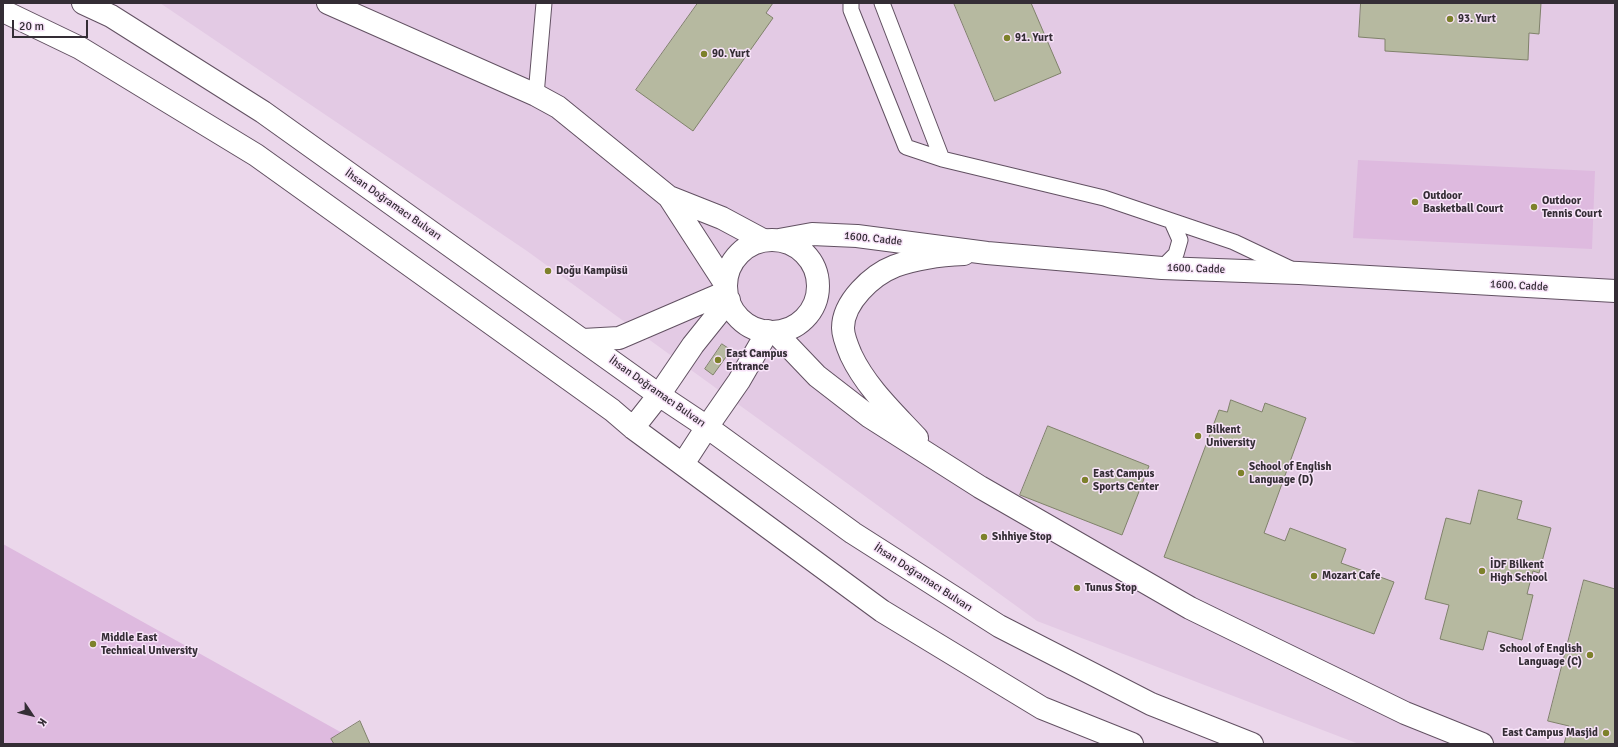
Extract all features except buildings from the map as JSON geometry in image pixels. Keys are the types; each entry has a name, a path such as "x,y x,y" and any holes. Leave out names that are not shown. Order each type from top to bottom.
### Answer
{"street":[{"name":"İhsan Doğramacı Bulvarı","path":"83,3 111,16 263,112 659,394 708,427 852,533 999,626 1151,704 1252,744"},
{"path":"328,3 536,95 558,107 669,197 722,218 771,240 794,244 806,254 814,266 818,280 817,296 812,309 802,320 790,328 771,332 760,330 747,324 736,314 727,293 669,197"},
{"path":"3,11 80,48 256,155 612,410 633,428 882,611 1042,708 1132,744"},
{"name":"1600. Cadde","path":"633,428 659,394 727,293 729,270 737,256 749,246 771,240 812,234 857,236 987,253 1162,268 1299,273 1615,291"},
{"path":"938,461 874,392 862,374 850,354 843,329 844,317 852,301 868,282 894,267 922,259 952,255 987,253"},
{"path":"583,340 619,338 727,293"},
{"path":"683,464 771,332"},
{"path":"771,332 817,376 870,417 993,495 1190,608 1405,713 1482,744"}],"lane":[{"path":"536,95 544,3"},
{"path":"851,3 851,10 906,147 942,159 1104,198 1234,242 1299,273"},
{"path":"882,3 942,159"},
{"path":"1162,268 1176,254 1180,240 1172,222"}],"shaded area":[{"name":"Bilkent University","path":"160,3 1615,3 1615,744 1359,744 1037,621 527,251"},
{"path":"1358,160 1595,171 1592,249 1353,238"},
{"name":"Middle East Technical University","path":"3,544 362,744 3,744"}],"place":[{"name":"93. Yurt","path":"1450,19"},
{"name":"91. Yurt","path":"1007,38"},
{"name":"90. Yurt","path":"704,54"},
{"name":"Outdoor Basketball Court","path":"1415,202"},
{"name":"Outdoor Tennis Court","path":"1534,207"},
{"name":"Doğu Kampüsü","path":"548,271"},
{"name":"East Campus Entrance","path":"718,360"},
{"name":"Bilkent University","path":"1198,436"},
{"name":"School of English Language (D)","path":"1241,473"},
{"name":"East Campus Sports Center","path":"1085,480"},
{"name":"Sıhhiye Stop","path":"984,537"},
{"name":"İDF Bilkent High School","path":"1482,571"},
{"name":"Mozart Cafe","path":"1314,576"},
{"name":"Tunus Stop","path":"1077,588"},
{"name":"Middle East Technical University","path":"93,644"},
{"name":"School of English Language (C)","path":"1590,655"},
{"name":"East Campus Masjid","path":"1606,733"}]}
